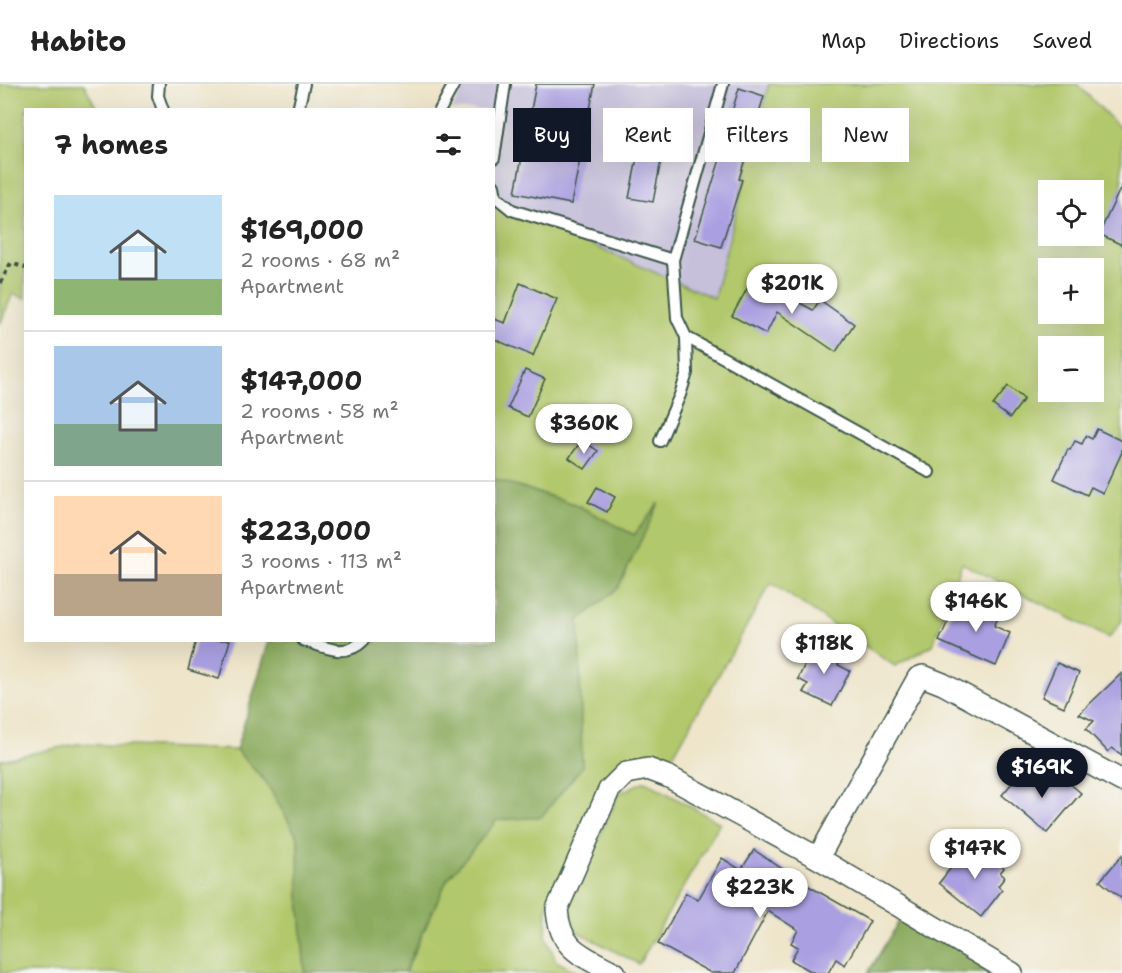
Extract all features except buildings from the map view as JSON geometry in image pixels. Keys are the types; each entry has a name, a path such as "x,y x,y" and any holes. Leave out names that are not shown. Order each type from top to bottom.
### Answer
{"street":[{"path":"818,858 918,678 923,676 943,684 1122,781"},
{"path":"615,973 571,949 558,927 557,909 609,790 626,773 648,769 669,777 818,858 1012,973"}],"lane":[{"path":"159,84 158,96 162,108"},
{"path":"298,108 304,84"},
{"path":"441,108 454,84"},
{"path":"495,151 505,84"},
{"path":"660,441 687,373 686,337 677,318 673,260 723,84"},
{"path":"495,191 496,196 512,210 673,260"},
{"path":"686,337 929,472"},
{"path":"309,642 340,652 357,647 362,642"}],"path":[{"path":"0,284 11,263 24,267"}],"shaded area":[{"path":"464,84 769,84 763,108 705,108 705,162 749,162 714,298 495,203 495,108 453,108"}],"green space":[{"path":"0,84 84,84 96,108 24,108 24,298 13,293 0,324"},
{"path":"769,84 1077,84 1122,130 1122,621 1109,638 962,563 933,645 895,666 771,583 670,761 651,758 629,761 602,783 547,907 546,937 556,961 579,973 405,973 447,880 497,819 541,817 579,688 578,620 618,588 657,506 634,535 575,504 495,479 495,203 714,298 749,162 810,162 810,108 763,108"},
{"path":"495,479 575,504 634,535 659,503 618,588 579,620 582,767 541,817 497,820 447,880 404,972 305,973 299,894 298,838 266,782 236,750 269,642 495,642"},
{"path":"77,744 236,750 266,782 298,838 299,894 305,973 0,973 0,760"},
{"path":"645,781 720,823 639,964 576,931 568,907 619,793"},
{"path":"905,911 1012,973 868,973"}]}
